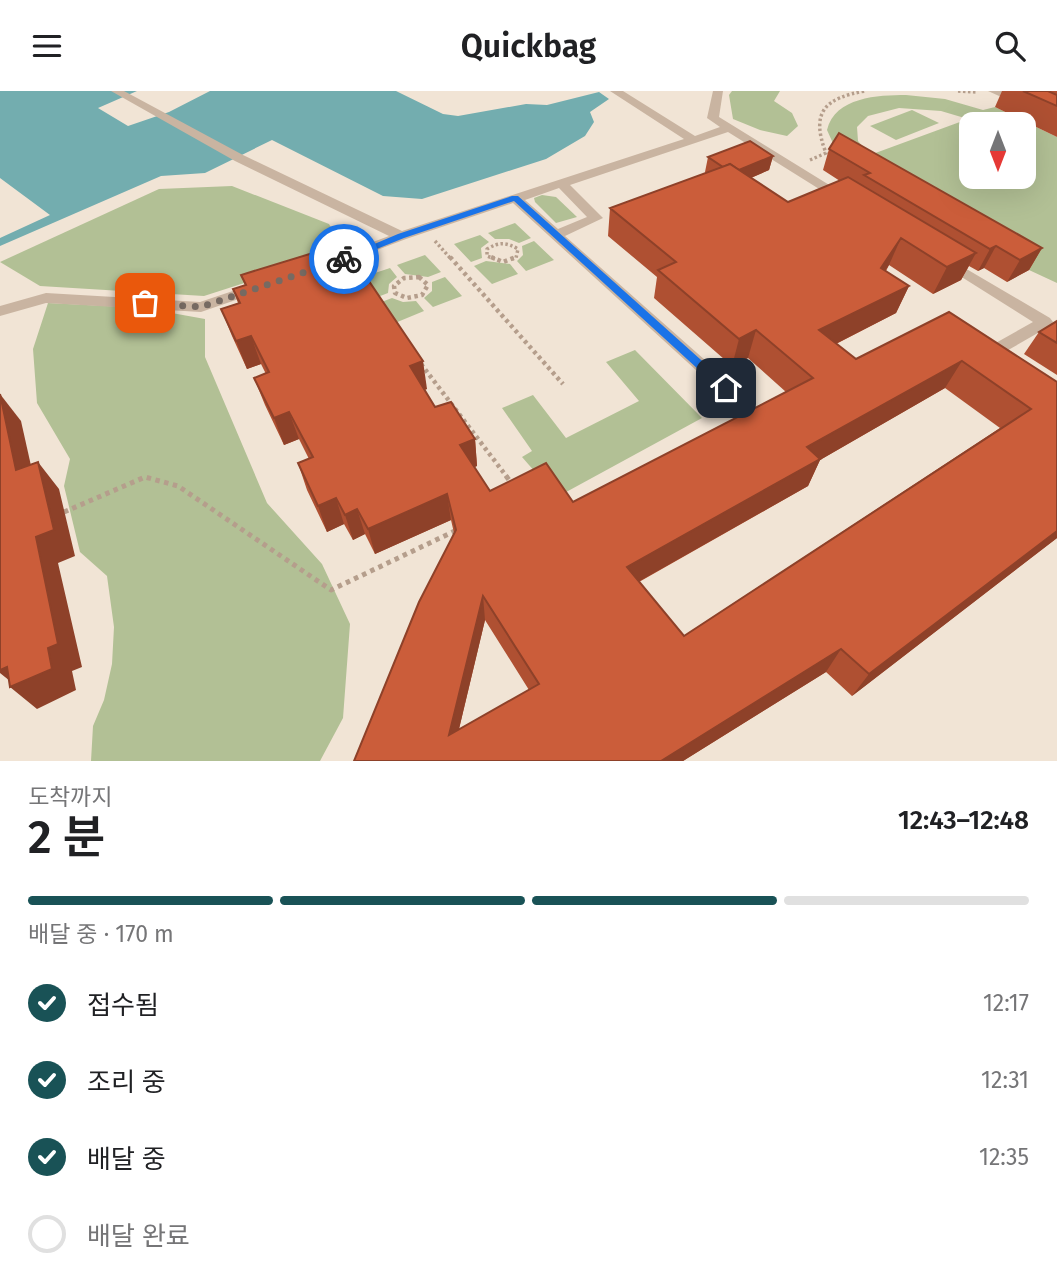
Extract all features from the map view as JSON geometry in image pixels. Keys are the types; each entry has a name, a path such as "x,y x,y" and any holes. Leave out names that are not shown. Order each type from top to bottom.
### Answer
{"lane":[{"path":"116,91 239,158 401,236"},
{"path":"615,91 694,140"},
{"path":"718,91 713,118 862,209"},
{"path":"993,91 1057,119"},
{"path":"303,272 401,236 730,128"},
{"path":"555,235 596,218 561,183"},
{"path":"515,198 726,388"},
{"path":"931,252 1045,322 991,353 1013,368"},
{"path":"0,311 46,298 201,307 278,281"}],"path":[{"path":"793,167 826,153 817,126 819,114 826,104 865,91"},
{"path":"437,243 563,384"},
{"path":"508,243 518,249 518,255 510,261 492,260 486,252 494,244 508,243"},
{"path":"419,277 428,285 425,292 415,297 397,295 394,285 404,278 419,277"},
{"path":"415,356 520,494"},
{"path":"64,512 145,477 178,486 331,590 461,528"}],"green space":[{"path":"732,91 780,91 774,101 792,113 798,126 787,136 760,130 733,119 729,95"},
{"path":"906,95 945,99 983,110 995,107 1005,112 959,112 959,116 941,111 899,108 868,116 857,127 858,141 870,155 959,122 959,189 1036,189 1036,127 1057,137 1057,283 1029,270 852,166 836,150 827,130 832,119 848,104 871,97"},
{"path":"912,110 939,123 896,140 870,126"},
{"path":"232,186 329,224 344,251 204,296 40,286 0,262 159,189"},
{"path":"542,195 556,197 577,217 556,223 535,202 534,198"},
{"path":"515,223 531,238 519,243 509,239 495,239 488,233"},
{"path":"480,235 489,242 481,248 482,258 471,262 454,244"},
{"path":"534,241 554,260 526,271 517,261 523,255 522,246"},
{"path":"425,255 441,272 428,277 405,274 397,265"},
{"path":"486,261 510,264 518,274 492,284 474,266"},
{"path":"390,268 397,277 389,284 388,293 375,298 360,278"},
{"path":"445,277 462,296 433,307 424,298 432,291 432,282"},
{"path":"392,298 403,302 416,301 424,311 395,323 379,303"},
{"path":"48,303 144,308 205,319 205,357 267,503 322,564 350,624 343,718 320,761 91,761 93,726 104,700 112,664 114,627 107,576 80,552 64,486 70,459 37,403 33,349"},
{"path":"635,350 702,418 557,497 522,457 532,451 502,408 533,395 566,438 639,401 606,362"}],"water":[{"path":"0,91 137,91 98,108 128,126 169,112 210,91 396,91 443,114 458,116 526,104 547,105 599,92 609,99 590,112 594,122 585,136 546,159 422,199 383,196 272,140 205,173 161,176 0,246 0,238 50,215 0,178"}],"building":[{"path":"1023,91 1048,91 1057,95 1057,106"},
{"path":"839,133 1042,248 1020,260 996,246 990,249 864,175 870,173 829,149"},
{"path":"750,141 773,156 739,170 730,164 723,167 708,157"},
{"path":"730,164 788,202 848,177 976,253 947,267 901,238 881,268 909,286 819,330 856,359 949,312 1057,382 1057,531 869,674 841,649 661,761 354,761 419,602 456,530 447,494 368,529 357,509 345,515 336,498 318,506 298,463 313,457 289,412 274,418 254,378 269,372 251,336 236,341 221,309 240,303 233,289 246,285 241,275 313,253 319,262 332,258 339,270 358,265 423,361 410,366 435,407 451,402 475,439 460,445 490,491 546,463 573,502 813,378 756,330 739,339 658,270 676,262 610,208","holes":["962,361 1031,409 684,636 627,567 820,459 807,447","483,596 539,684 449,735"]},
{"path":"1057,321 1057,343 1039,332"},
{"path":"0,394 16,470 38,462 54,530 36,537 58,644 48,648 52,669 10,687 7,667 0,670"}],"way so far":[{"path":"145,303 201,307 344,259"}],"route":[{"path":"344,259 401,236 515,198 726,388"}]}
